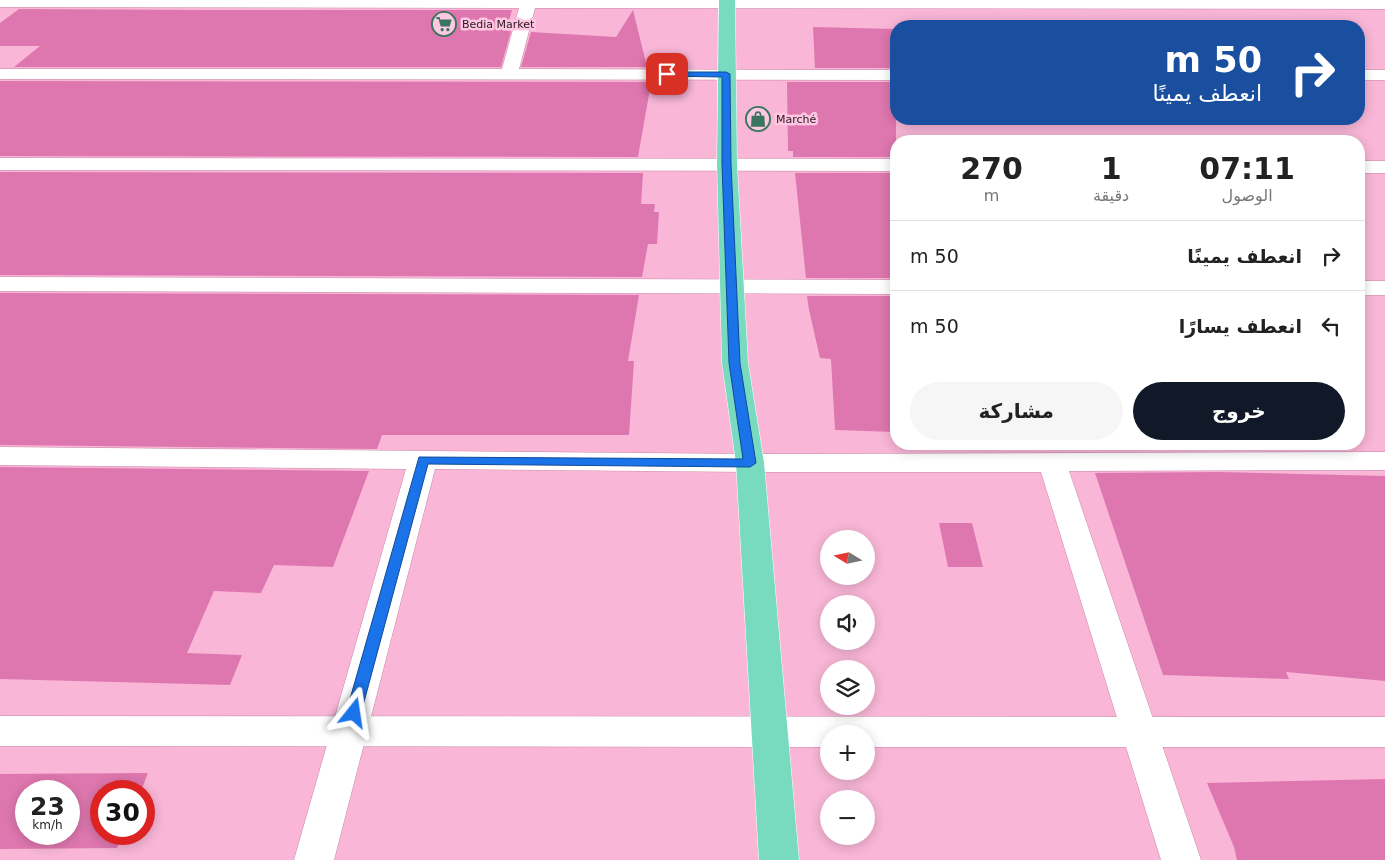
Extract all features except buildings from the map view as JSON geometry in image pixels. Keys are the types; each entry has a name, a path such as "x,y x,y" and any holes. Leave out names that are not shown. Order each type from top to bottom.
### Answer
{"main road":[{"path":"728,2 726,74 727,164 735,363 750,463 768,732 779,860"}],"street":[{"path":"3,2 528,4 728,2 894,11 1385,4"},
{"path":"509,74 528,4"},
{"path":"0,74 890,75"},
{"path":"1365,75 1385,75"},
{"path":"0,164 890,165"},
{"path":"1365,167 1385,167"},
{"path":"0,284 890,287"},
{"path":"1365,288 1385,288"},
{"path":"0,456 750,463 1385,461"},
{"path":"314,860 423,460"},
{"path":"1052,462 1181,860"},
{"path":"0,731 1385,732"}],"place":[{"name":"Bedia Market","path":"444,24"},
{"name":"Marché","path":"758,119"}],"route":[{"path":"354,713 423,460 750,463 735,363 727,164 726,74 667,74"}]}
